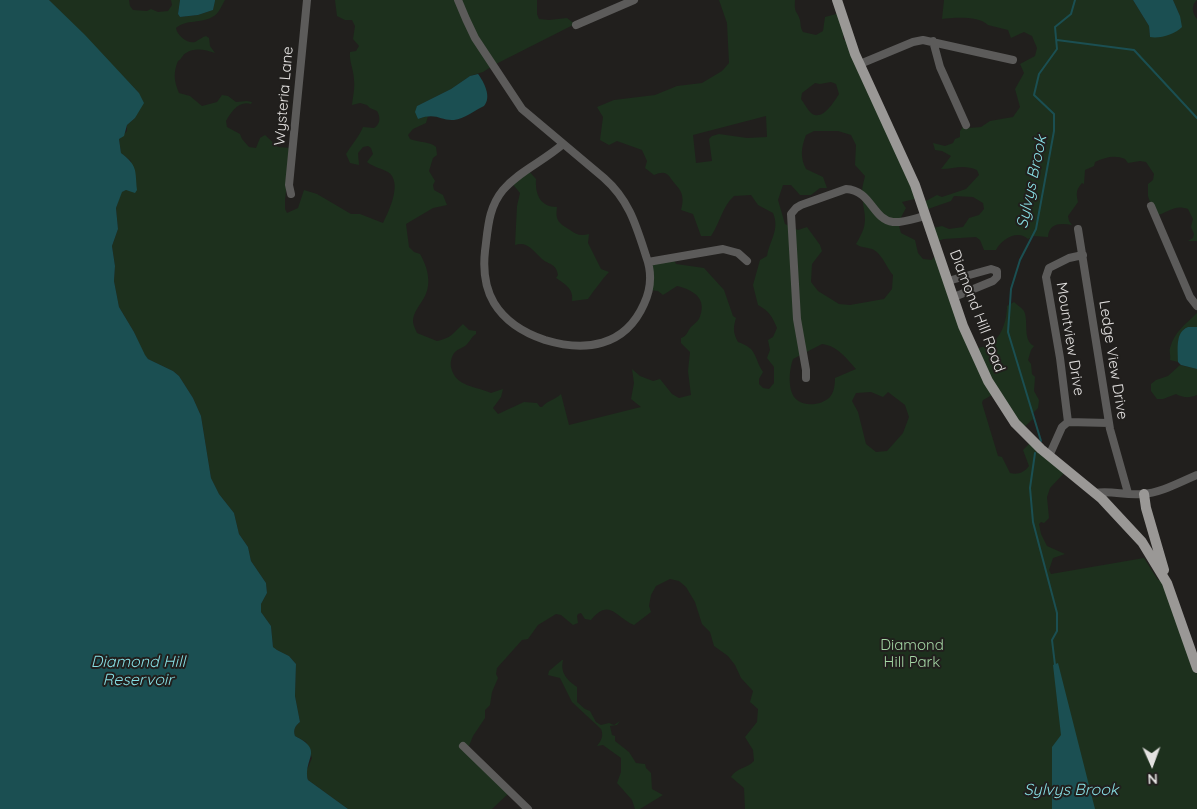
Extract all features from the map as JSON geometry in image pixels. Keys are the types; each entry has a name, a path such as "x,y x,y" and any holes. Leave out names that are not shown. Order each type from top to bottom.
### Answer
{"main road":[{"name":"Diamond Hill Road","path":"837,0 860,64 915,185 971,344 993,390 1015,423 1039,447 1095,493 1142,542 1167,583 1197,666"},
{"path":"1144,494 1146,508 1167,583"}],"street":[{"name":"Wysteria Lane","path":"291,194 289,185 307,0"},
{"path":"458,0 475,38 516,102 528,115 563,144 611,184 621,196 633,217 648,262 649,290 642,309 626,328 605,342 589,346 575,347 555,343 521,329 498,310 489,293 484,274 489,220 493,207 504,189 514,179 563,144"},
{"path":"576,24 634,0"},
{"path":"860,64 913,42 923,40 1013,60"},
{"path":"933,42 940,67 966,125"},
{"path":"806,378 797,319 791,214 802,205 846,189 863,194 874,209 886,220 894,222 925,216"},
{"path":"1151,206 1190,297 1197,306"},
{"name":"Ledge View Drive","path":"1078,229 1109,423 1128,494"},
{"path":"648,262 723,250 738,253 747,261"},
{"name":"Mountview Drive","path":"1068,422 1060,358 1046,277 1049,268 1056,263 1083,255"},
{"path":"948,281 991,269 997,270 997,277 993,281 954,297"},
{"path":"1050,456 1062,426 1068,422 1109,423"},
{"path":"1095,493 1106,491 1144,494 1159,491 1197,475"},
{"path":"463,746 528,809"}],"green space":[{"name":"Diamond Hill Park","path":"49,0 129,0 133,10 147,11 151,9 158,12 168,11 172,5 171,0 180,0 178,14 180,17 198,15 213,10 215,0 225,0 214,16 204,20 184,23 176,28 180,36 189,42 195,42 206,36 209,38 210,46 215,53 193,50 189,51 178,61 175,77 179,93 190,96 202,106 217,102 222,95 228,96 236,102 252,102 251,104 239,105 230,114 226,121 227,127 240,134 249,147 256,148 260,138 265,135 278,147 291,148 285,200 287,213 298,208 304,190 317,194 351,214 360,214 383,223 395,189 392,177 388,172 367,162 373,154 368,146 363,147 358,153 359,165 350,163 346,154 363,127 374,128 379,123 379,118 377,111 367,105 360,103 352,105 354,83 350,52 356,51 359,46 353,39 355,26 352,20 345,20 337,16 335,0 537,0 539,19 567,18 575,24 483,72 470,76 451,89 417,106 418,119 428,116 426,123 413,129 408,135 410,139 436,147 437,155 433,158 429,171 435,181 433,185 434,190 443,195 447,205 433,208 406,224 409,247 414,252 420,254 427,269 427,291 413,318 413,324 417,333 437,341 449,337 463,324 469,330 476,331 476,334 467,344 456,351 452,357 451,367 457,379 467,385 491,393 503,389 501,397 493,408 498,414 524,402 537,403 542,407 561,394 569,425 641,407 631,399 634,383 632,369 640,376 653,381 660,379 672,394 679,398 691,395 688,371 690,352 681,343 681,338 686,335 699,319 702,306 698,296 689,290 677,286 663,295 658,291 649,290 649,261 672,256 676,264 704,268 724,290 733,316 736,318 734,330 736,339 752,350 763,372 759,379 759,384 763,388 769,389 774,383 774,367 767,358 770,350 768,340 773,337 777,328 770,314 758,305 753,285 760,260 767,256 774,234 775,219 773,213 758,205 751,195 734,196 727,205 711,236 701,236 693,214 681,210 682,196 680,190 667,174 659,173 654,175 645,168 647,161 642,150 617,141 609,145 600,140 603,117 597,107 614,100 655,95 677,86 702,83 722,71 729,63 727,23 719,0 795,0 795,10 803,32 816,35 823,31 825,17 840,13 845,26 843,39 850,41 864,74 861,80 868,83 919,198 902,202 906,208 898,223 901,233 915,240 918,253 923,259 932,260 938,252 974,350 989,345 999,335 1004,326 1007,306 1014,302 1024,311 1028,339 1034,346 1028,360 1031,364 1032,374 1035,377 1034,391 1039,400 1038,408 1032,414 1033,419 1022,429 994,394 983,400 982,403 998,456 1002,457 1010,473 1020,473 1029,466 1023,450 1033,440 1067,470 1050,488 1047,497 1049,518 1044,523 1041,522 1039,524 1041,534 1047,546 1065,554 1053,558 1049,570 1051,574 1144,558 1158,580 1163,578 1197,667 1197,809 745,809 744,788 731,777 754,761 753,750 745,737 757,722 758,709 750,702 753,691 741,678 728,656 714,646 710,632 702,624 695,602 686,587 679,581 670,579 656,586 651,595 649,606 651,612 634,625 613,611 608,610 603,610 591,620 585,619 581,613 578,614 578,623 573,625 561,615 556,614 538,625 528,639 522,640 497,668 496,674 498,678 492,692 490,705 485,710 485,718 473,736 467,751 509,793 492,809 348,809 308,780 306,772 312,758 306,742 294,734 295,728 300,722 295,696 296,664 289,656 273,647 271,626 261,612 261,604 267,593 266,583 251,561 248,547 239,534 234,513 219,494 211,478 201,416 193,398 179,376 144,355 134,332 119,307 114,281 115,266 112,246 118,229 116,208 121,192 126,190 132,191 131,161 121,153 119,139 127,131 127,125 135,118 139,93","holes":["831,82 836,84 839,94 827,110 819,115 815,115 811,113 801,99 802,93 815,83","766,116 767,137 747,138 719,134 712,136 709,139 712,161 696,163 693,135","814,131 838,131 851,135 856,145 855,165 865,176 862,192 865,223 856,244 875,251 893,275 892,289 884,299 850,305 839,304 818,291 811,282 812,264 822,251 820,245 807,227 798,230 785,224 778,200 783,185 791,185 800,195 811,195 820,188 827,188 823,177 806,169 804,165 802,152 806,135","822,344 833,347 856,369 835,378 832,393 827,400 805,404 797,400 790,386 793,359","871,392 883,397 888,392 905,405 909,417 903,433 887,451 876,452 866,444 858,412 852,401 856,393"]},
{"path":"944,0 1133,0 1149,26 1150,37 1180,16 1173,0 1197,0 1193,9 1197,19 1197,241 1188,241 1193,238 1194,234 1191,227 1193,219 1188,209 1179,207 1156,216 1154,214 1148,196 1148,184 1153,180 1154,174 1146,162 1128,163 1125,159 1114,157 1095,162 1094,166 1085,170 1084,184 1082,183 1077,192 1078,202 1068,216 1072,225 1056,225 1050,229 1048,237 1033,236 1028,239 1024,236 1015,235 1002,242 996,250 984,250 980,240 976,237 944,239 934,242 933,228 942,226 949,229 963,227 969,218 979,215 984,209 983,203 973,197 954,196 951,201 925,210 924,202 937,195 942,197 966,189 979,175 977,170 967,167 941,169 951,156 942,151 935,150 933,143 945,146 953,143 955,139 960,137 960,131 965,124 969,128 981,127 990,121 1013,117 1020,107 1015,89 1024,73 1020,64 1035,56 1037,48 1032,36 1024,32 1011,38 1008,30 988,25 979,20 942,19"},
{"path":"528,170 536,179 536,190 540,199 546,205 557,207 557,219 563,225 577,234 589,234 588,243 601,269 609,272 588,299 572,301 570,290 556,278 558,275 554,266 542,259 527,246 523,244 515,245 517,206 520,193 511,182"},
{"path":"1197,313 1197,327 1184,329 1178,341 1178,362 1170,360 1172,342 1181,329"},
{"path":"1180,365 1197,369 1197,395 1186,397 1176,394 1163,399 1157,399 1151,391 1151,384 1168,376"},
{"path":"562,660 565,676 577,687 577,702 590,711 596,722 601,725 609,723 614,725 620,721 617,725 610,726 612,735 615,736 615,741 629,752 636,763 645,764 651,773 652,789 663,795 640,809 635,809 632,800 617,783 621,772 621,758 603,745 597,746 602,738 601,729 572,702 560,678 548,675 549,671"}],"water":[{"name":"Diamond Hill Reservoir","path":"0,0 49,0 85,35 139,93 144,103 135,118 127,125 124,136 119,139 121,153 130,161 135,169 137,190 135,193 126,190 122,192 116,208 118,229 112,246 115,266 114,281 119,307 148,359 179,376 193,398 201,416 211,478 219,494 234,513 239,534 248,547 251,561 266,583 267,593 261,604 261,612 271,626 273,647 289,656 296,664 295,696 300,722 295,728 294,734 309,746 311,751 307,772 308,780 348,809 0,809"},
{"path":"180,0 215,1 213,10 198,15 180,17 178,14"},
{"path":"1133,0 1173,0 1180,16 1182,27 1167,35 1150,37 1149,26"},
{"path":"478,74 485,85 487,94 484,106 454,120 430,116 418,119 415,112 417,106 451,89 470,76"},
{"path":"1197,327 1197,369 1181,365 1178,362 1179,337 1184,329"},
{"name":"Sylvys Brook","path":"1058,663 1095,809 1052,809 1052,747 1061,735 1053,665"}],"waterway":[{"name":"Sylvys Brook","path":"1041,441 1008,332 1011,289 1020,260 1036,229 1054,131 1054,114 1034,95 1039,74 1057,49 1055,27 1071,14 1075,0"},
{"path":"1057,40 1134,50 1197,118"},
{"name":"Sylvys Brook","path":"1035,453 1030,488 1033,522 1057,613 1057,631 1052,640 1055,665"}]}
